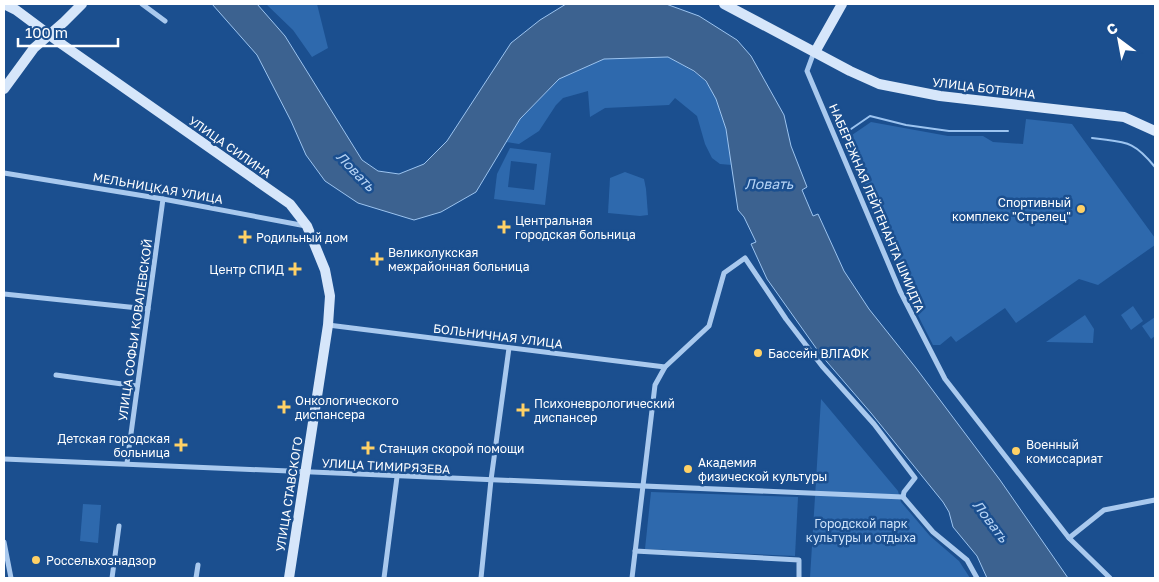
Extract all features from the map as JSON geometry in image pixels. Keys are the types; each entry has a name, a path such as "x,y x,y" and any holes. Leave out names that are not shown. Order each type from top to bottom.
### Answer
{"street":[{"name":"УЛИЦА СИЛИНА","path":"4,4 16,10 290,204 307,226 325,270 330,296 328,325"},
{"path":"4,88 34,48 82,4"},
{"path":"142,4 165,21"},
{"name":"УЛИЦА БОТВИНА","path":"724,4 850,71 879,84 940,96 1124,117 1155,131"},
{"path":"814,52 842,4"},
{"name":"НАБЕРЕЖНАЯ ЛЕЙТЕНАНТА ШМИДТА","path":"814,52 807,71 900,291 945,379 1069,538 1110,578"},
{"name":"МЕЛЬНИЦКАЯ УЛИЦА","path":"4,173 163,199 307,226"},
{"name":"УЛИЦА СОФЬИ КОВАЛЕВСКОЙ","path":"127,463 163,199"},
{"path":"632,578 655,385 665,367 709,326 724,273 745,258 786,319 822,366 874,424 915,478 904,492 904,497 933,532 967,560 977,578"},
{"path":"4,294 148,309"},
{"name":"БОЛЬНИЧНАЯ УЛИЦА","path":"328,325 665,367"},
{"name":"УЛИЦА СТАВСКОГО","path":"289,578 328,325"},
{"path":"481,578 509,348"},
{"path":"56,375 137,386"},
{"name":"УЛИЦА ТИМИРЯЗЕВА","path":"4,459 677,489 904,497"},
{"path":"384,578 397,477"},
{"path":"1069,538 1104,510 1155,500"},
{"path":"112,578 119,526"},
{"path":"4,542 11,578"},
{"path":"635,551 800,560 799,578"},
{"path":"196,578 198,565"}],"green space":[{"path":"266,4 317,4 328,48 312,57 293,30"},
{"path":"668,57 696,73 704,80 716,98 724,120 732,165 720,164 712,158 705,144 697,116 675,98 669,105 605,108 590,117 588,91 563,98 556,105 539,131 519,144 506,142 520,119 559,79 604,59"},
{"path":"1026,119 1072,124 1155,238 1155,245 1098,285 1079,279 1016,323 1005,308 956,342 951,336 940,345 933,345 887,248 847,147 852,135 871,122 948,136 983,136 993,142 1023,144"},
{"path":"510,148 551,153 545,205 494,199 497,174","holes":["511,161 537,164 534,190 508,187"]},
{"path":"625,172 644,179 648,215 608,213 610,178"},
{"path":"1133,306 1143,321 1131,330 1121,315"},
{"path":"1085,315 1094,329 1093,343 1046,342"},
{"path":"1155,317 1155,336 1151,339 1142,326"},
{"name":"Городской парк культуры и отдыха","path":"821,399 898,491 901,502 930,536 959,561 970,578 810,578"},
{"path":"651,492 798,497 795,556 645,549"},
{"path":"83,504 101,505 98,543 80,541"}],"water":[{"name":"Ловать","path":"212,4 257,4 285,36 362,160 378,171 399,174 424,164 447,141 511,43 540,20 566,4 666,4 699,16 737,40 751,56 784,115 791,146 807,187 802,190 813,216 818,214 844,271 869,309 1000,480 1068,578 987,578 977,556 953,527 949,512 943,502 821,355 767,279 751,244 756,242 744,217 738,210 726,129 716,99 706,81 694,71 668,57 604,59 559,79 520,119 476,192 441,212 414,220 358,203 325,181 306,155 257,55"}],"waterway":[{"path":"851,129 870,116 906,125 949,131 1008,131"},
{"path":"1092,138 1128,144 1140,151 1155,167"}],"place":[{"name":"Спортивный комплекс \"Стрелец\"","path":"1081,209"},
{"name":"Центральная городская больница","path":"504,227"},
{"name":"Родильный дом","path":"245,237"},
{"name":"Великолукская межрайонная больница","path":"377,259"},
{"name":"Центр СПИД","path":"295,269"},
{"name":"Бассейн ВЛГАФК","path":"758,353"},
{"name":"Онкологического диспансера","path":"284,407"},
{"name":"Психоневрологический диспансер","path":"523,410"},
{"name":"Детская городская больница","path":"181,445"},
{"name":"Станция скорой помощи","path":"368,448"},
{"name":"Военный комиссариат","path":"1016,451"},
{"name":"Aкадемия физической культуры","path":"688,469"},
{"name":"Россельхознадзор","path":"36,560"}]}
